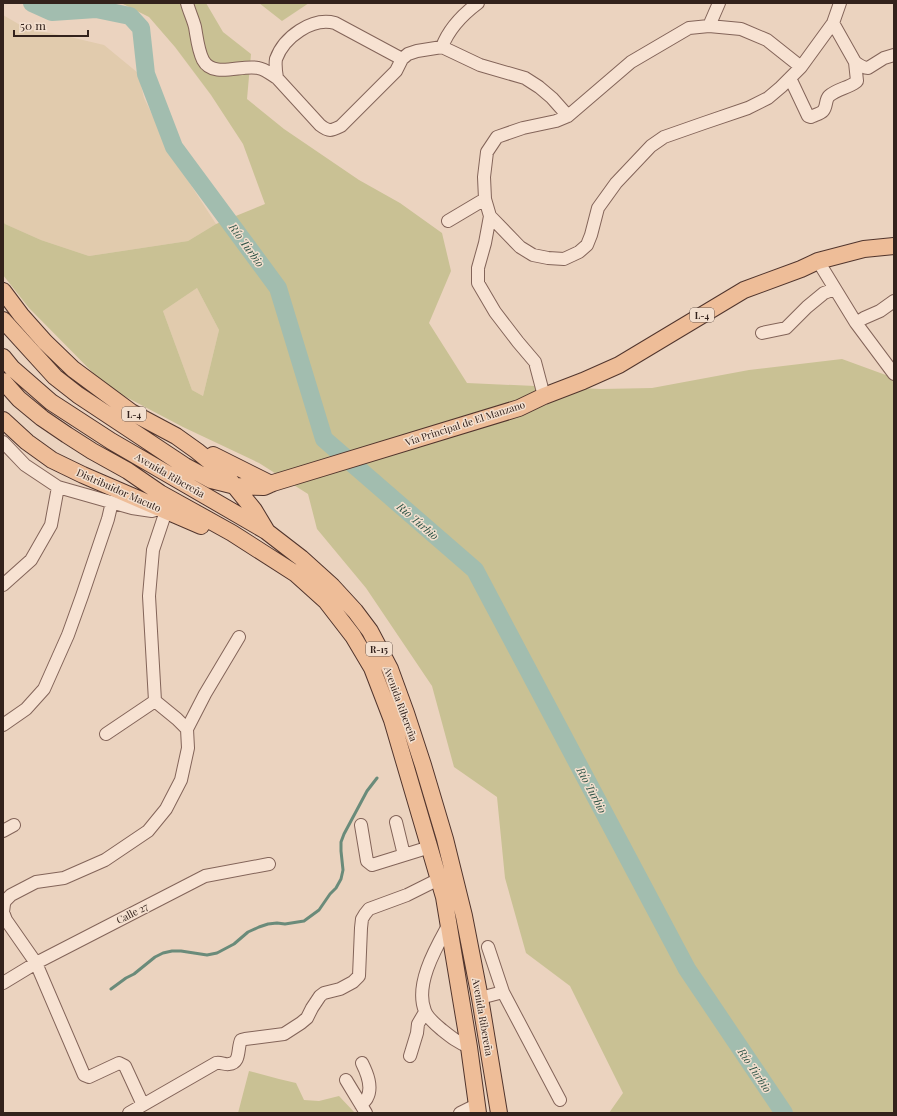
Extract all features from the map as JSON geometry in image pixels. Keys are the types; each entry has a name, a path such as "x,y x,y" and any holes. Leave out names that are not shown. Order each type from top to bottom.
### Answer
{"main road":[{"name":"Vía Principal de El Manzano","path":"3,320 55,377 78,395 185,466 211,480 234,486 269,484 519,408 619,365 744,290 818,261 864,249 894,246"},
{"name":"L-4","path":"3,291 21,315 45,342 73,369 131,412 176,436 224,473 254,510 266,531"},
{"name":"Avenida Ribereña","path":"3,357 12,368 51,402 111,441 266,531 301,558 332,586 355,611 370,631 390,669 420,757 445,839 464,916 480,998 499,1113"},
{"name":"Avenida Ribereña","path":"3,381 19,398 42,418 92,452 128,471 160,493 232,533 296,574 326,601 353,636 372,668 392,720 444,897 469,1046 477,1109"},
{"name":"Distribuidor Macuto","path":"6,424 27,442 52,460 163,510 233,539 245,542"},
{"path":"176,436 189,441 216,457 269,484 259,498 257,504 266,531"}],"street":[{"path":"187,3 201,55 209,66 221,70 253,67 259,68 278,78 320,125 327,130 341,126 391,77 402,59 408,54 442,47 480,65 525,78 543,90 568,116"},
{"path":"442,47 445,39 457,21 478,3"},
{"path":"709,26 719,3"},
{"path":"490,216 520,247 533,255 548,258 564,258 579,252 587,245 598,208 616,183 651,146 664,137 748,108 768,98 801,67 833,22 840,3"},
{"path":"790,78 808,116 811,117 823,111 828,97 856,82 855,62 833,22"},
{"path":"278,78 276,71 276,60 283,46 299,31 317,23 335,23 402,59"},
{"path":"544,396 535,362 495,312 478,283 478,268 490,216 485,199 484,178 487,152 497,137 523,128 556,121 568,116 631,62 689,28 709,26 741,29 768,40 801,67"},
{"path":"855,62 865,68 868,68 884,58 894,55"},
{"path":"448,221 485,199"},
{"path":"818,261 856,323 894,374"},
{"path":"762,333 773,332 786,328 807,307 824,293 835,289"},
{"path":"856,323 880,311 894,301"},
{"path":"3,442 25,466 58,487 142,510 163,510 153,550 148,596 155,701 187,729"},
{"path":"3,585 32,560 51,525 58,487"},
{"path":"3,725 26,709 44,689 68,635 108,519 112,502"},
{"path":"143,1105 125,1066 122,1064 118,1063 89,1077 84,1075 36,963 6,920 3,908 7,899 11,895 36,882 64,878 105,860 148,831 166,809 181,780 188,748 187,729 205,694 239,637"},
{"path":"106,734 155,701"},
{"path":"396,822 404,855"},
{"path":"3,830 14,825"},
{"path":"362,825 367,860 372,865 430,847"},
{"name":"Calle 27","path":"3,983 36,963 205,876 269,864"},
{"path":"129,1113 216,1062 228,1064 234,1062 238,1058 241,1040 284,1034 301,1023 307,1018 320,996 324,993 340,989 353,982 359,976 361,923 369,909 439,879"},
{"path":"449,924 432,955 423,987 422,1001 425,1012 436,1025 458,1042 469,1046"},
{"path":"488,947 503,992 560,1100"},
{"path":"480,998 503,992"},
{"path":"410,1056 417,1033 418,1024 425,1012"},
{"path":"362,1064 368,1079 369,1088 364,1109"},
{"path":"346,1080 364,1109"},
{"path":"460,1113 477,1109"}],"shaded area":[{"path":"121,3 206,3 223,32 251,54 247,99 284,129 359,180 400,203 442,233 451,271 429,323 467,383 601,389 652,388 749,370 842,359 894,378 894,1113 609,1113 623,1093 570,986 526,953 505,878 497,797 454,767 432,686 366,588 317,529 308,494 259,463 183,427 107,387 29,308 3,275 3,221 5,224 41,240 89,256 188,241 216,224 265,204 243,144 211,95 175,47 149,17","holes":["197,288 219,330 203,396 192,390 163,311"]},
{"path":"259,3 309,3 282,21"},
{"path":"3,15 27,29 104,45 138,73 144,98 174,159 216,224 188,241 89,256 41,240 5,224 3,221"},
{"path":"197,288 219,330 203,396 192,390 163,311"},
{"path":"249,1071 296,1083 304,1100 319,1101 339,1096 355,1113 238,1113"}],"waterway":[{"name":"Río Turbio","path":"32,3 52,12 96,9 130,16 141,28 146,74 174,147 278,288 324,439 475,570 687,969 784,1113"},
{"path":"111,989 134,974 155,957 163,953 172,951 207,955 217,953 234,944 248,932 259,927 268,924 285,924 304,921 319,910 341,879 343,870 341,842 344,834 367,791 377,778"}]}
